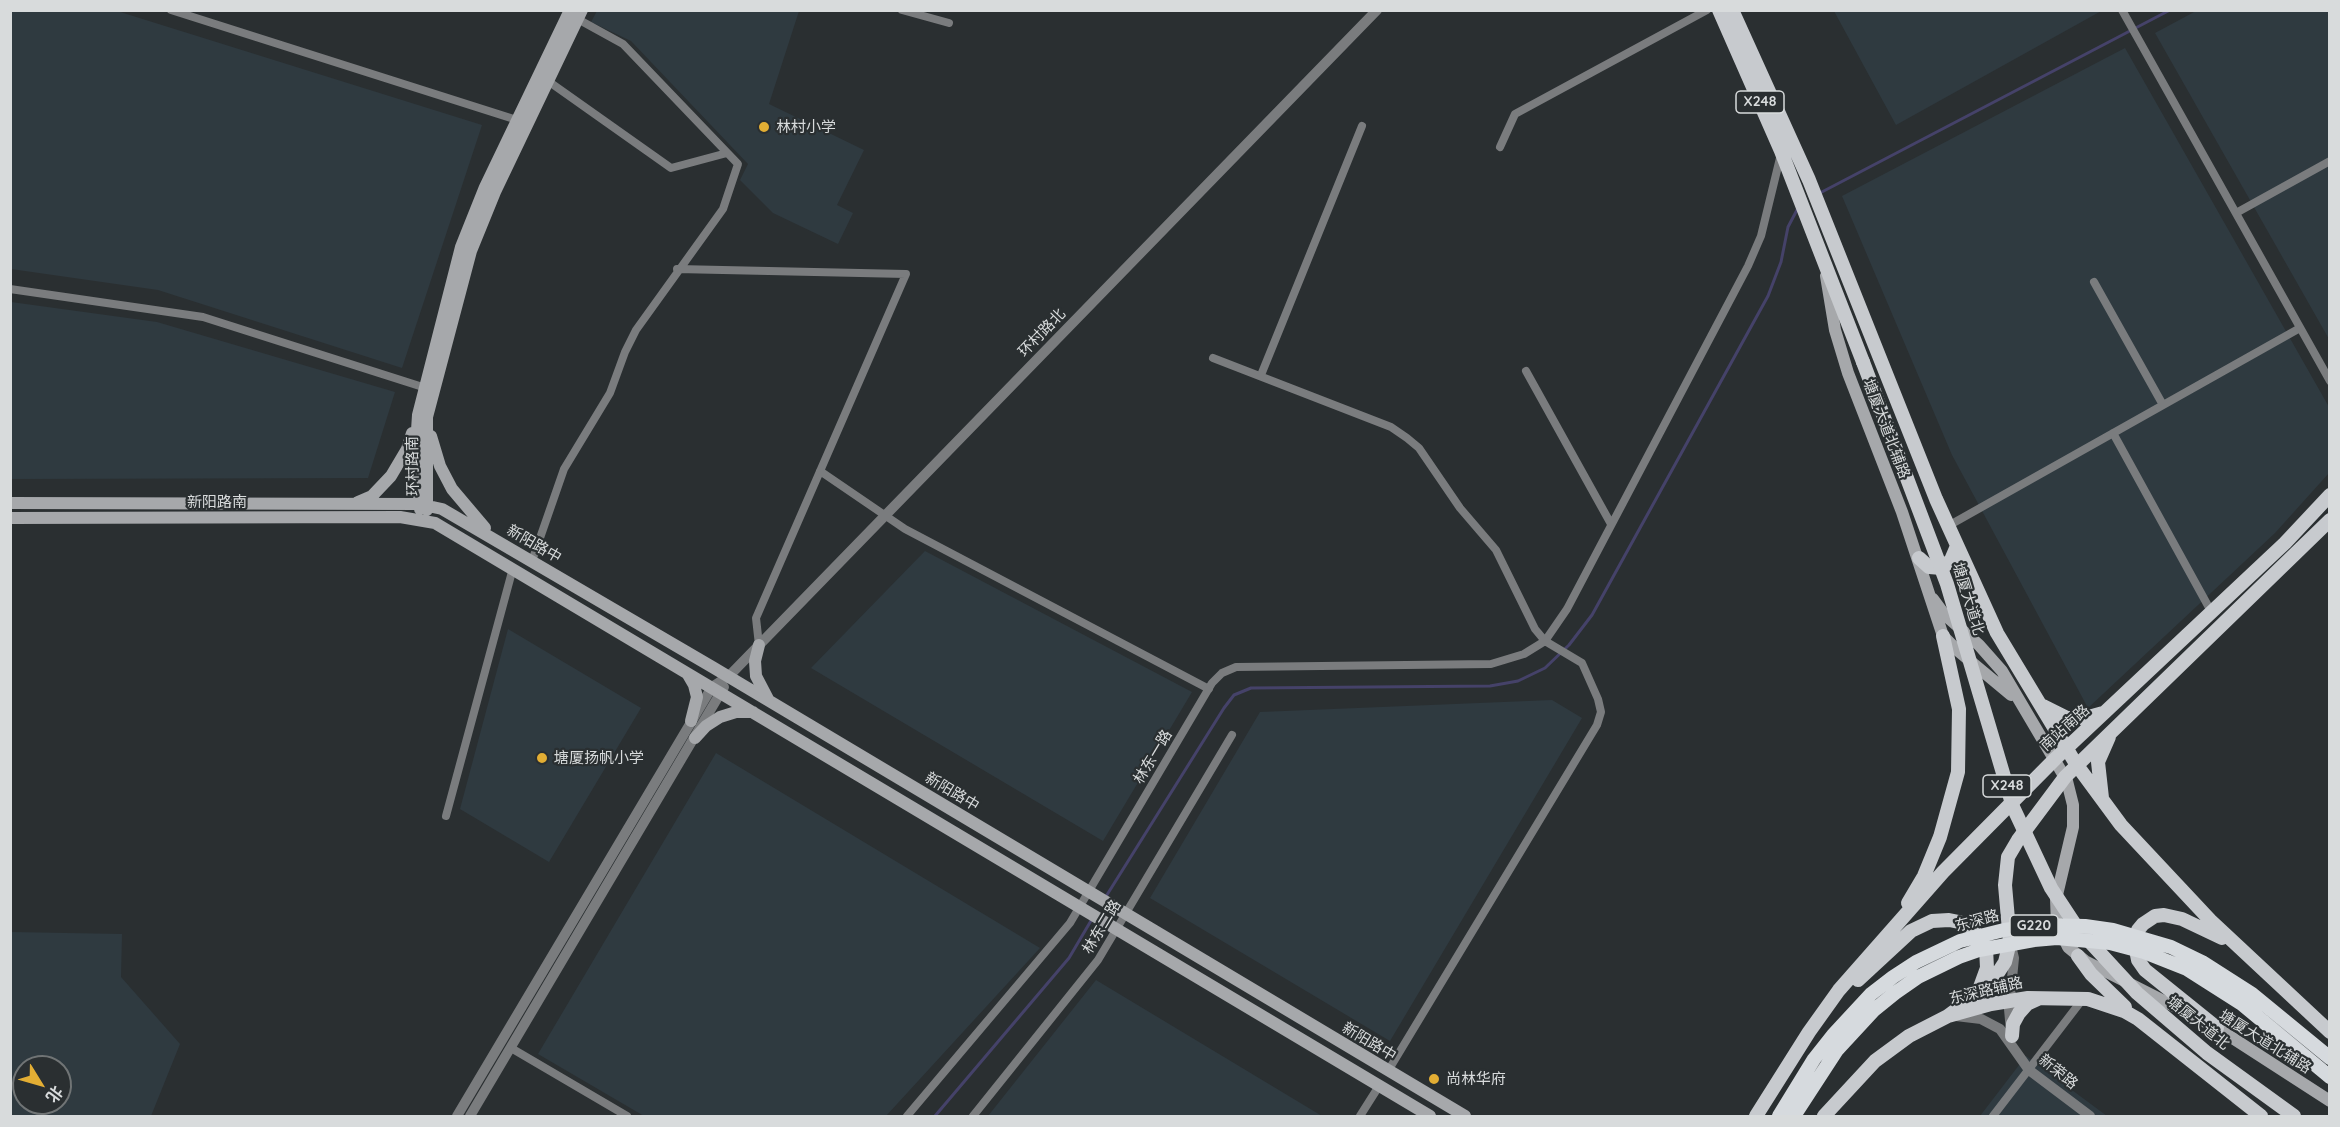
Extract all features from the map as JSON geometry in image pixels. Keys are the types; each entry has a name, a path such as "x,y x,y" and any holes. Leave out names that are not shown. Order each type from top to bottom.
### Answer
{"highway":[{"name":"东深路","path":"1779,1116 1803,1076 1833,1035 1871,994 1893,977 1916,962 1960,941 2024,927 2085,926 2132,934 2171,947 2202,962 2252,994 2330,1058"},
{"name":"东深路","path":"1794,1116 1837,1050 1874,1010 1895,993 1918,977 1959,957 1980,950 2034,940 2069,939 2110,943 2144,952 2187,969 2242,1004 2330,1077"}],"main road":[{"name":"塘厦大道北","path":"1719,10 1781,151 1947,584 2013,807 2051,888 2078,928 2137,993 2226,1068 2294,1116"},
{"name":"塘厦大道北","path":"1732,10 1811,185 1948,526 1997,633 2067,750 2104,803 2158,867 2234,944 2330,1032"},
{"name":"环村路南","path":"423,519 422,416 461,247 485,187 517,120 574,13"},
{"name":"环村路南","path":"428,388 482,221 548,81 574,13"},
{"name":"塘厦大道北辅路","path":"1824,266 1835,330 1842,352 1919,558 1944,636 1957,650 2019,702"},
{"path":"352,503 372,496 391,476 407,449 422,416"},
{"path":"422,416 452,489 464,506 499,541"},
{"name":"南站南路","path":"1756,1116 1809,1032 1876,945 1951,863 2055,759 2285,543 2330,495"},
{"name":"新阳路南","path":"10,503 424,504"},
{"name":"新阳路中","path":"424,504 450,513 729,676 1465,1116"},
{"name":"新阳路南","path":"10,518 400,517 423,519"},
{"name":"新阳路中","path":"423,519 446,528 1430,1116"},
{"path":"1948,1016 1971,1001 1999,974 2010,942 2005,885 2008,857 2065,777 2328,525"},
{"path":"1919,558 1929,567 1942,568 1951,561 1957,546"},
{"name":"塘厦大道北辅路","path":"1933,599 1944,614 1996,664 2065,777 2071,793 2074,815 2056,899 2057,924 2068,947 2078,956 2217,1028 2330,1101"},
{"path":"1876,945 1924,876 1955,791 1960,755 1959,709 1944,636"},
{"path":"759,645 755,661 756,676 771,702"},
{"path":"684,670 696,691 697,703 692,721"},
{"path":"2037,700 2048,710 2067,718 2093,717 2109,710"},
{"path":"694,738 720,717 736,712 753,712"},
{"path":"2104,803 2099,785 2098,762 2114,730"},
{"path":"2217,1028 2145,970 2136,953 2136,937 2148,919 2164,915 2182,919 2234,944"},
{"path":"1809,1032 1897,942 1911,931 1932,921 1959,922 1975,932 1983,941 1988,958 1986,976 1971,1001"},
{"path":"2078,956 2091,974 2138,1019"},
{"path":"2013,1041 2013,1024 2019,1012 2027,1005 2045,998"},
{"name":"东深路辅路","path":"1824,1116 1875,1061 1909,1036 1948,1016 2010,1000 2045,998 2100,1002 2138,1019 2261,1116"}],"street":[{"path":"171,10 517,120"},
{"path":"902,10 949,23"},
{"name":"环村路北","path":"716,690 1377,10"},
{"path":"1500,147 1515,114 1707,10"},
{"path":"2122,10 2330,381"},
{"path":"532,561 564,469 610,393 636,330 677,269 723,209 738,164 623,44 574,13"},
{"path":"548,81 670,168 727,153"},
{"path":"1261,375 1362,126"},
{"path":"1545,641 1567,609 1748,266 1761,236 1781,151"},
{"path":"2236,213 2330,161"},
{"path":"677,269 906,274 756,618 759,645"},
{"path":"2094,282 2163,405"},
{"path":"10,289 204,317 428,388"},
{"path":"1948,526 2300,328"},
{"path":"1213,358 1391,427 1419,448 1460,508 1496,550 1535,629 1545,641 1574,658 1586,669 1598,699 1601,712 1597,724 1388,1071"},
{"path":"1526,371 1611,525"},
{"path":"2113,433 2212,613"},
{"path":"820,471 905,529 1209,689"},
{"path":"446,816 513,568"},
{"name":"林东一路","path":"907,1116 1070,923 1084,910 1209,689 1222,673 1236,667 1491,663 1524,654 1545,641"},
{"path":"457,1116 692,721 716,690"},
{"path":"470,1116 694,738 716,690"},
{"name":"林东二路","path":"973,1116 1098,960 1113,927 1232,735"},
{"path":"2010,942 2014,958 2009,1018 2013,1041"},
{"path":"1993,1116 2082,1000"},
{"path":"1948,1016 1962,1016 1990,1023 2013,1041"},
{"name":"新荣路","path":"2013,1041 2029,1070 2090,1116"},
{"path":"511,1048 627,1116"},
{"path":"1360,1116 1379,1086"}],"shaded area":[{"path":"11,10 117,11 482,125 402,368 158,290 11,269"},
{"path":"1834,10 2103,10 1896,125 1834,11"},
{"name":"林村小学","path":"597,11 799,11 769,104 864,150 837,205 853,213 838,244 773,213 740,180 748,164 631,41 591,22"},
{"path":"2196,11 2329,11 2329,339 2155,33"},
{"path":"2125,48 2329,407 2329,473 2275,533 2088,708 1952,455 1842,196"},
{"path":"11,302 157,322 395,392 368,478 11,479"},
{"path":"925,551 1192,692 1103,841 811,668"},
{"name":"塘厦扬帆小学","path":"508,629 641,708 549,862 460,809"},
{"path":"1552,700 1582,718 1390,1041 1150,898 1260,712"},
{"path":"716,753 1040,948 886,1116 644,1116 538,1054"},
{"path":"11,932 122,934 121,977 180,1044 151,1116 11,1116"},
{"path":"1096,980 1322,1116 988,1116"},
{"path":"2026,1056 2107,1116 1980,1116"}],"waterway":[{"path":"1818,194 2170,10"},
{"path":"1105,898 1234,695 1251,688 1490,686 1518,681 1545,668 1569,645 1592,615 1768,296 1781,262 1788,227 1798,208"},
{"path":"935,1116 1069,958 1092,919"}],"place":[{"name":"林村小学","path":"764,127"},
{"name":"塘厦扬帆小学","path":"542,758"},
{"name":"尚林华府","path":"1434,1079"}]}
